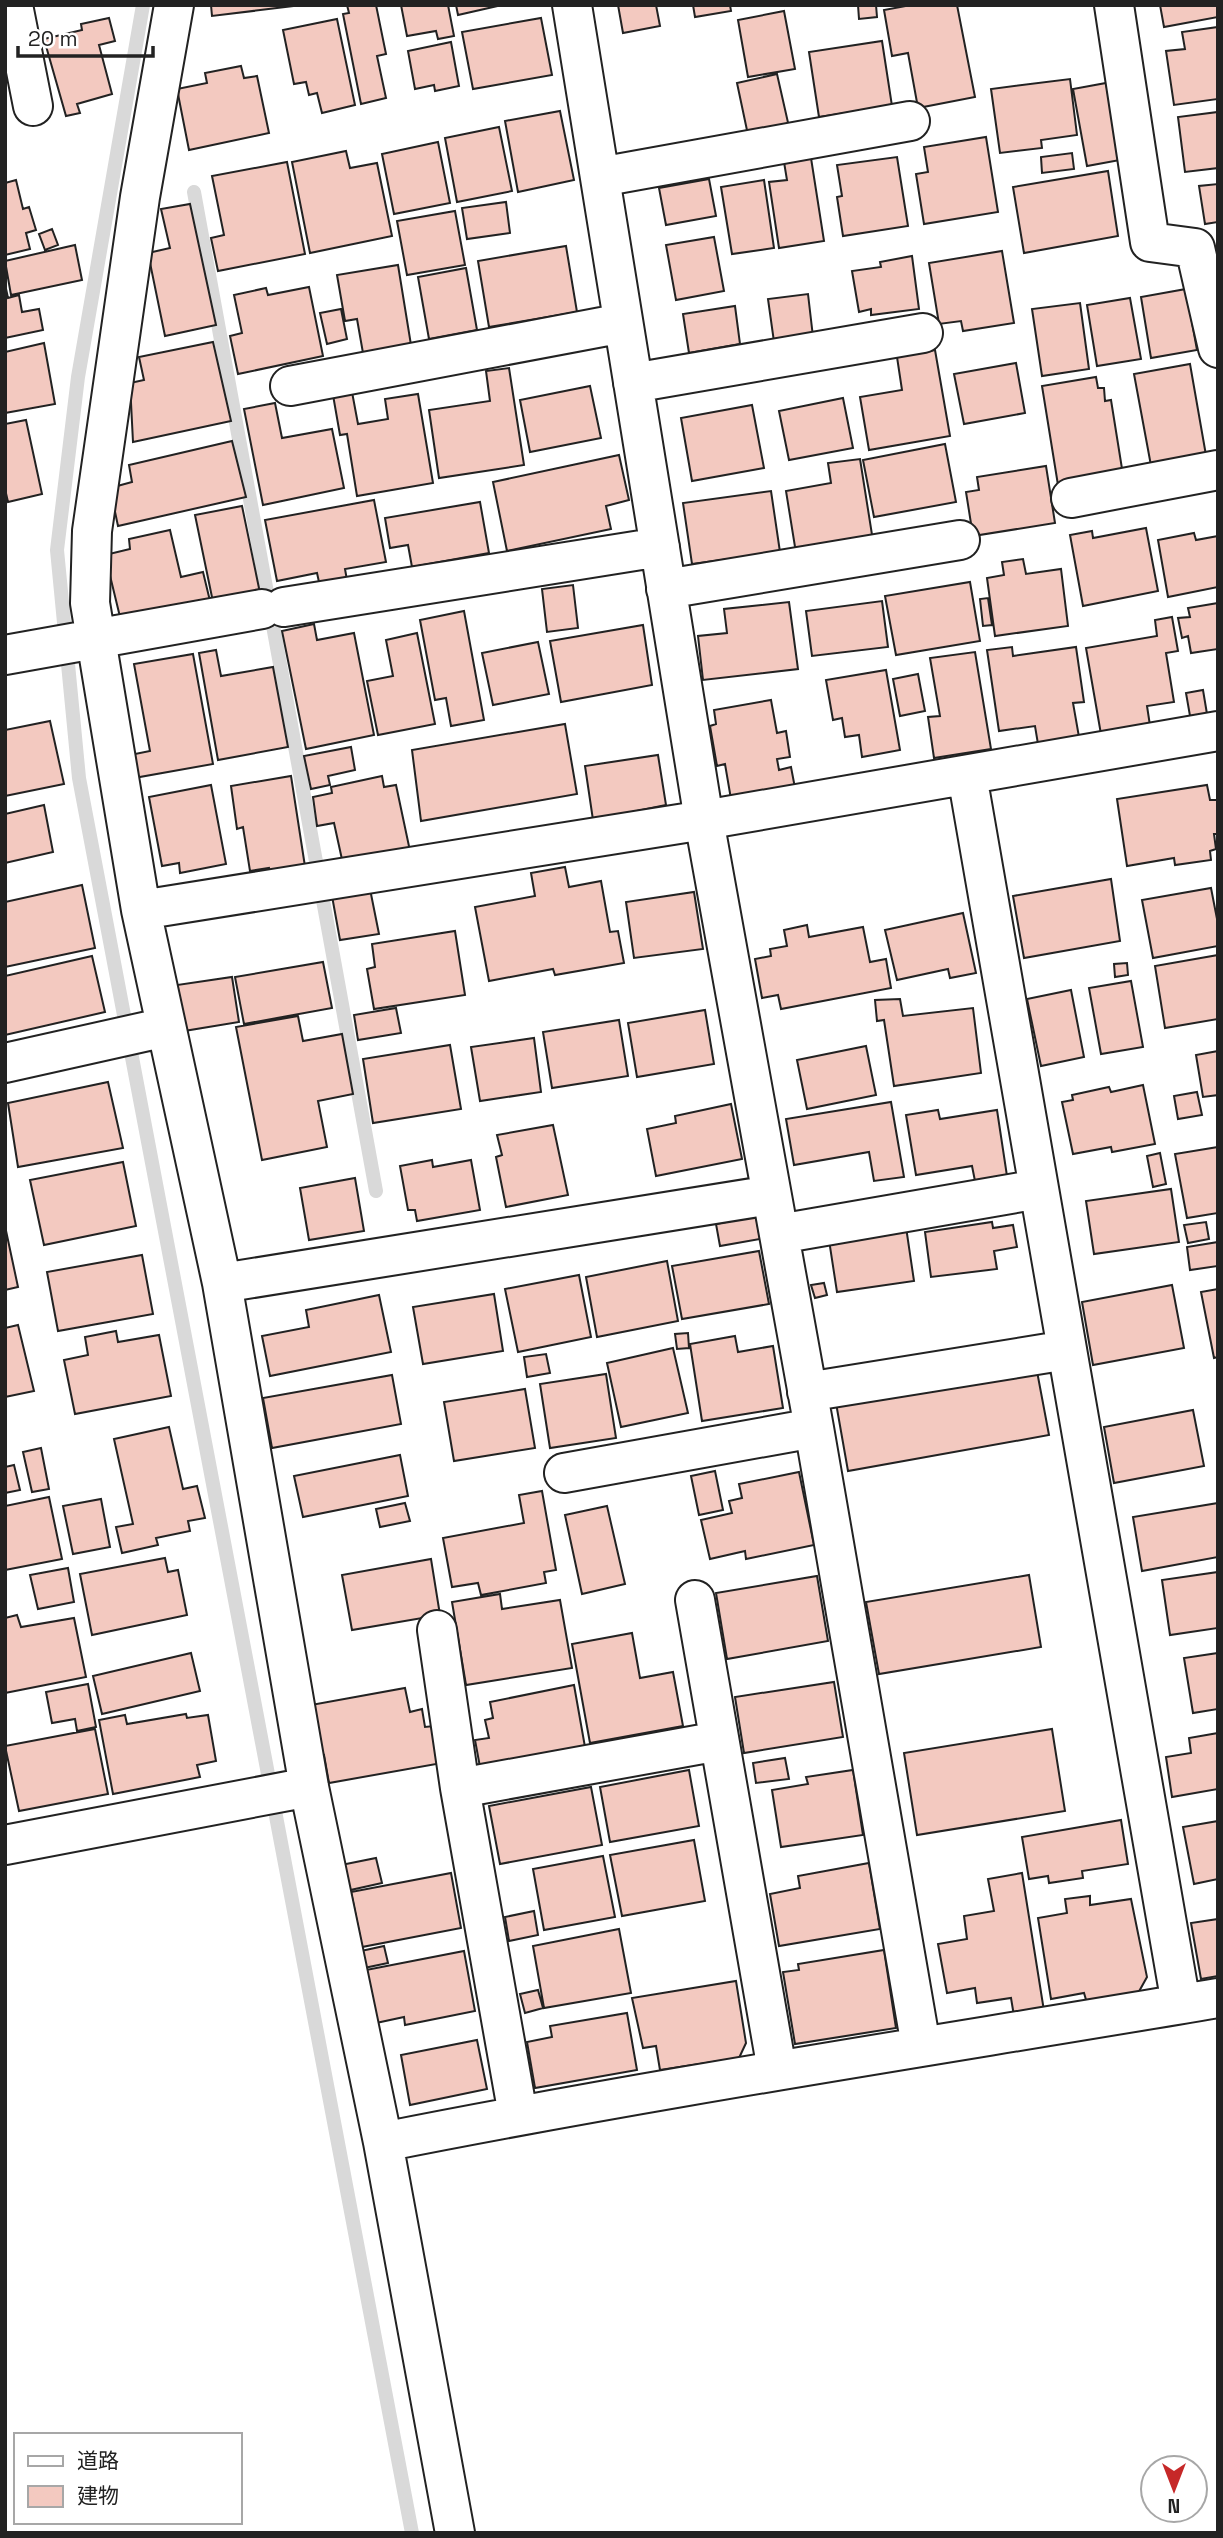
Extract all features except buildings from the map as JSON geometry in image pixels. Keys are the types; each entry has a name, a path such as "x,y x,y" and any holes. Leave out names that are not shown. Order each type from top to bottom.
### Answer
{"street":[{"path":"13,5 33,106"},
{"path":"174,5 140,197 92,531 90,603 75,642 141,910 154,1030 222,1283 284,1792 383,2142 455,2533"},
{"path":"572,5 704,820 920,2046"},
{"path":"1114,5 1150,242 1195,247 1218,348"},
{"path":"600,177 910,121"},
{"path":"290,386 623,323"},
{"path":"633,383 923,332"},
{"path":"1071,498 1218,470"},
{"path":"666,589 960,540"},
{"path":"5,655 273,608 660,547"},
{"path":"141,910 704,820 1218,731"},
{"path":"967,775 1181,2004"},
{"path":"5,1063 154,1030"},
{"path":"779,1234 1039,1189"},
{"path":"222,1283 771,1195"},
{"path":"564,1473 810,1410 1067,1350"},
{"path":"695,1600 777,2070"},
{"path":"437,1630 460,1788 518,2115"},
{"path":"460,1788 719,1741"},
{"path":"5,1845 284,1792"},
{"path":"383,2142 518,2115 777,2070 1218,1998"}],"waterway":[{"path":"143,5 78,377 57,550 79,778 412,2533"},
{"path":"194,192 376,1191"}]}
